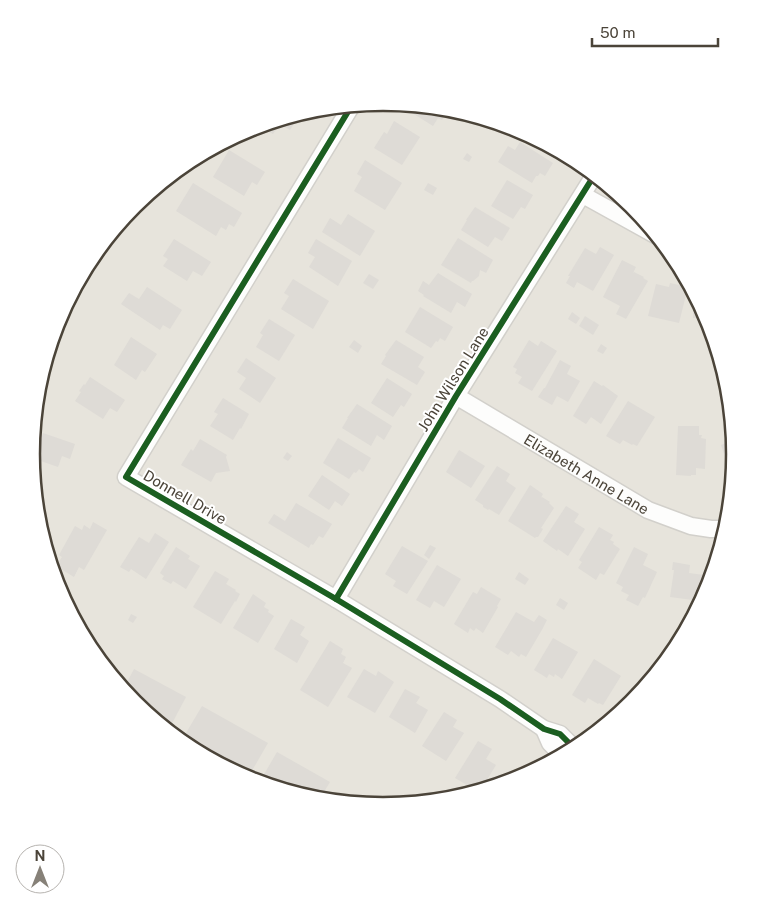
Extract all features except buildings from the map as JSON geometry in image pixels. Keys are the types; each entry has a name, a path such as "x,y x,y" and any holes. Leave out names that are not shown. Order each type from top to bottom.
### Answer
{"street":[{"name":"Donnell Drive","path":"347,113 126,477 336,599 544,729 560,734 569,743"},
{"name":"John Wilson Lane","path":"336,599 456,396 591,181"},
{"path":"582,195 642,228"},
{"name":"Elizabeth Anne Lane","path":"456,396 648,510 691,526 718,529"},
{"name":"Donnell Drive","path":"544,729 550,743 557,750"}],"shaded area":[{"path":"384,111 428,114 494,129 535,146 555,157 593,182 610,196 656,245 692,303 709,344 715,366 724,410 726,432 727,455 724,499 709,565 692,606 681,626 656,664 642,681 593,727 535,763 494,780 472,786 428,795 406,797 384,798 339,795 273,780 232,763 212,752 174,727 157,713 111,664 75,606 58,565 52,543 43,499 40,455 43,410 58,344 75,303 86,283 111,245 125,228 174,182 232,146 273,129 295,123 339,114 361,112"}],"cycle path":[{"path":"347,113 126,477 336,599 500,699 544,729 560,734 569,743"},
{"path":"336,599 456,396 591,181"}]}
